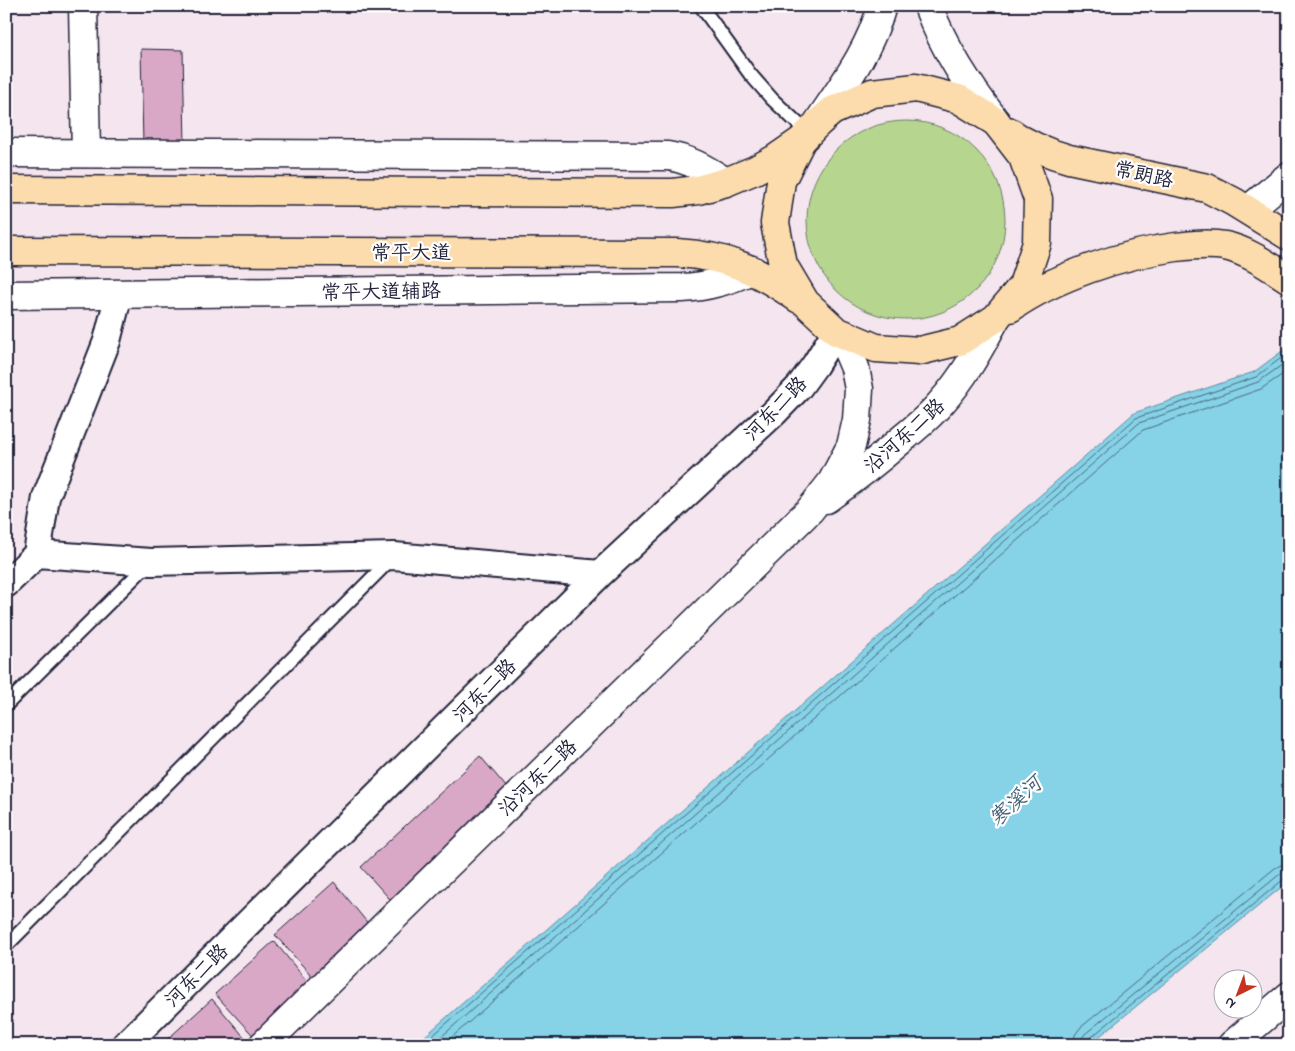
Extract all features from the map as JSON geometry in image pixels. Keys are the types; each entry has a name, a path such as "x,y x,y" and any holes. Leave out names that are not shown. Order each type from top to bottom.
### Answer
{"main road":[{"path":"83,6 86,153"},
{"path":"882,6 872,34 856,67 809,133 781,180 775,223 783,265 805,302 836,331 876,348 919,351 960,341 1015,305 1061,280 1119,258 1182,246 1209,244 1226,246 1262,262 1289,279"},
{"path":"928,6 950,54 966,80 1023,157 1038,199 1037,243 1032,260 1023,285 996,318"},
{"name":"常朗路","path":"809,133 832,111 872,92 916,88 959,99 1022,140 1052,154 1208,188 1289,236"},
{"path":"6,190 673,193 698,190 726,182 755,170 775,159 809,133"},
{"path":"6,153 668,156 695,164 726,182"},
{"path":"1248,210 1289,176"},
{"name":"常平大道","path":"6,251 695,254 736,263 771,280 805,302"},
{"name":"常平大道辅路","path":"6,295 682,288 715,284 752,270"},
{"name":"沿河东二路","path":"810,510 857,477 934,411 964,373 996,318"},
{"name":"沿河东二路","path":"263,1045 810,510 832,482 851,446 857,420 859,389 855,368 847,349 836,331"},
{"path":"1232,1045 1289,996"}],"street":[{"path":"6,584 37,554 46,497 107,340 118,294"},
{"name":"河东二路","path":"125,1045 600,574 774,413 799,387 836,331"},
{"path":"37,554 151,562 394,556 600,574"}],"lane":[{"path":"701,6 755,81 809,133"},
{"path":"6,946 394,556"},
{"path":"6,705 151,562"}],"green space":[{"path":"896,121 916,121 935,125 953,132 969,143 983,157 998,182 1005,210 1001,249 994,267 983,283 969,297 953,308 935,315 916,319 896,319 877,315 859,308 843,297 829,283 818,267 811,249 807,230 807,210 811,191 818,173 829,157 843,143 859,132 877,125"}],"water":[{"name":"寒溪河","path":"1289,346 1289,881 1089,1045 415,1045 1134,413 1254,372"}],"building":[{"path":"141,49 183,50 185,146 143,145"},
{"path":"480,756 519,802 405,916 361,867"},
{"path":"334,882 375,932 319,984 275,935"},
{"path":"274,941 315,991 259,1042 215,994"},
{"path":"212,999 251,1045 161,1045"}]}
